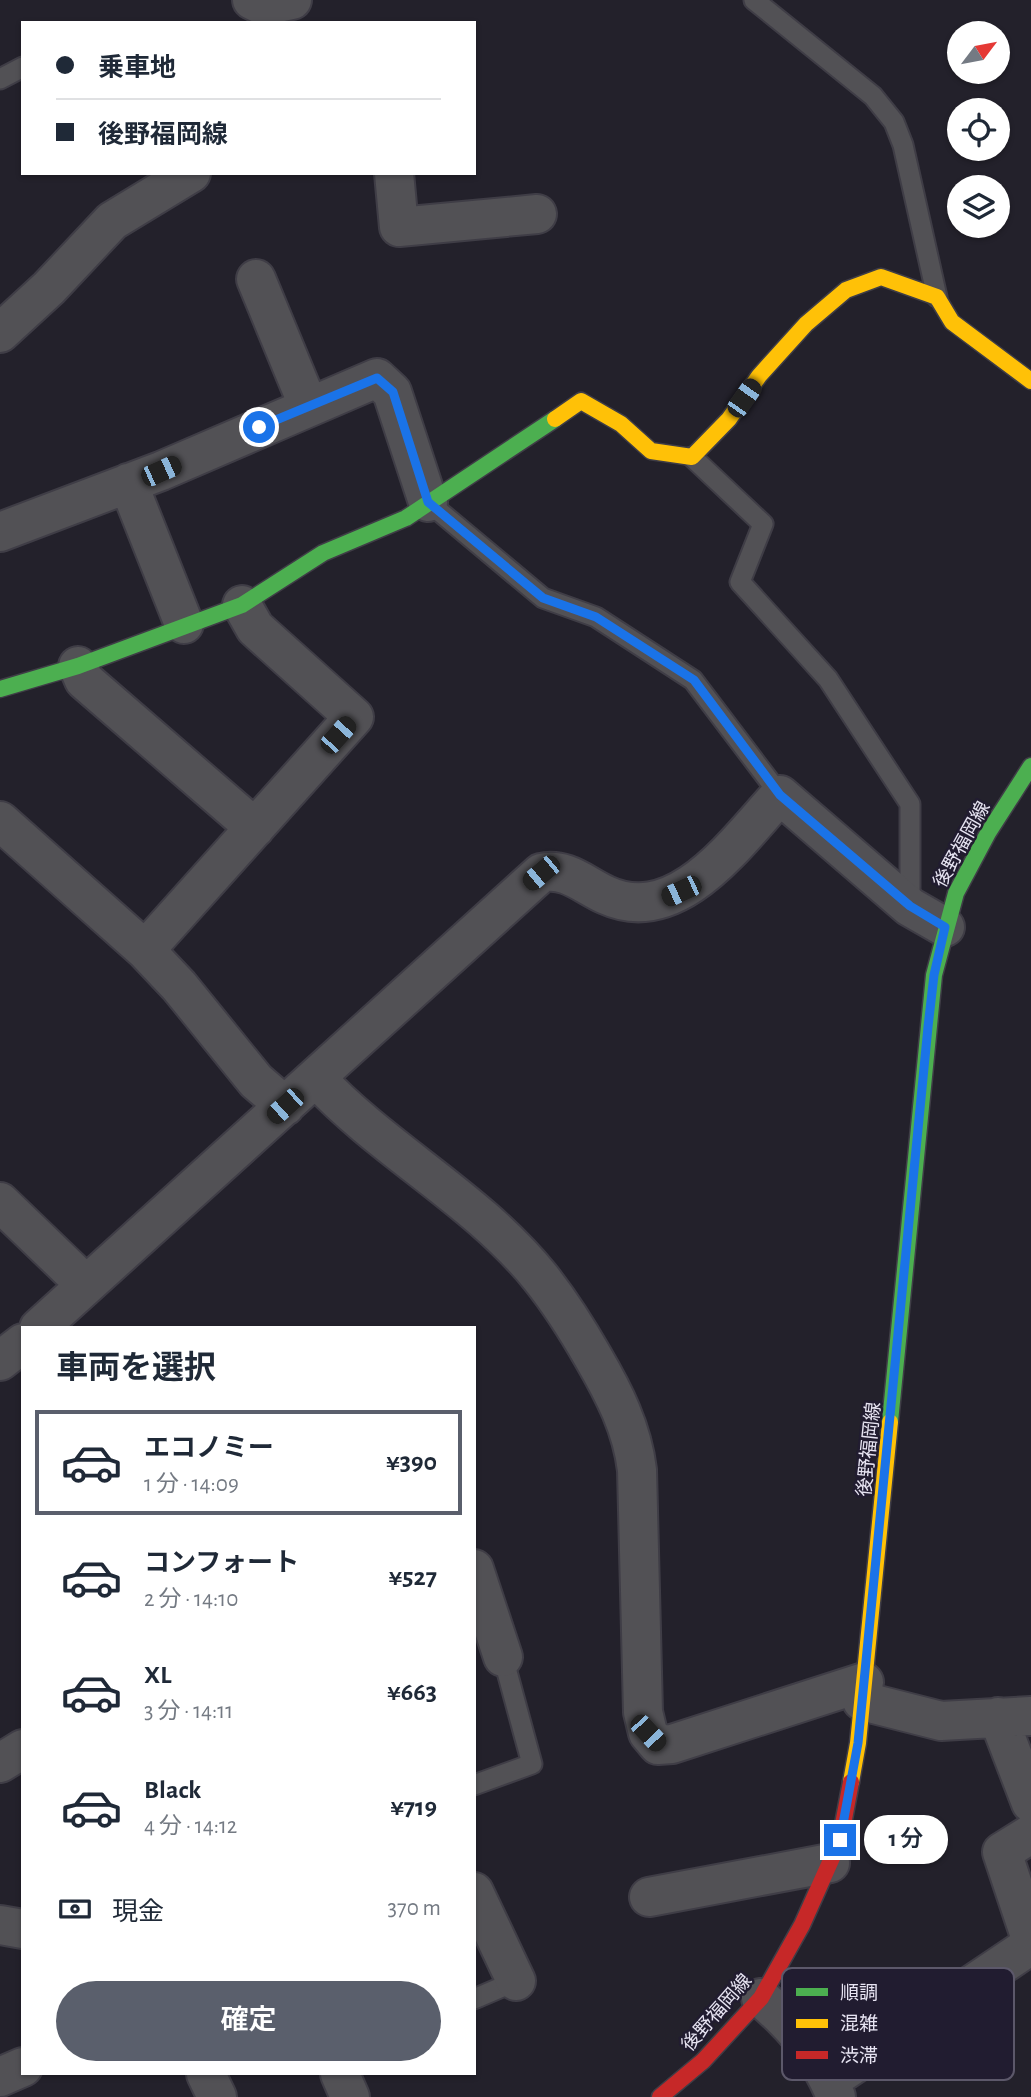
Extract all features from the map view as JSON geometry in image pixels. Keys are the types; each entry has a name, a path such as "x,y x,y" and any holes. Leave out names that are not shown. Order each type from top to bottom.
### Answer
{"main road":[{"path":"0,689 78,666 242,604 323,552 407,518 581,401 621,424 651,451 692,457 729,419 759,376 806,324 846,290 881,277 937,297 952,322 1031,382"},
{"name":"後野福岡線","path":"660,2097 703,2061 761,1998 802,1925 840,1840 858,1743 932,989 945,927 956,893 988,833 1031,766"}],"street":[{"path":"252,0 264,6 296,7"},
{"path":"0,333 49,288 112,221 188,175"},
{"path":"394,175 399,227 537,214"},
{"path":"256,279 308,405"},
{"path":"0,532 128,483 377,378 393,392 428,502"},
{"path":"128,483 184,624"},
{"path":"145,950 354,717 256,628 242,604"},
{"path":"78,666 84,680 255,828"},
{"path":"41,1326 317,1079 541,873 556,870 620,901 642,904 663,899 681,891 709,869 780,795 910,906 945,927"},
{"path":"0,821 145,950 179,986 256,1081 285,1106"},
{"path":"317,1079 351,1115 498,1235 539,1275 569,1317 613,1394 633,1442 637,1470 643,1712 648,1733 658,1745 672,1744 863,1691 941,1721 1014,1716 1031,1803"},
{"path":"0,1202 85,1284"},
{"path":"0,1361 21,1345"},
{"path":"476,1575 503,1657"},
{"path":"0,1763 21,1750"},
{"path":"1031,1833 1002,1852 1031,1938"},
{"path":"649,1897 830,1863"},
{"path":"476,1896 516,1981"},
{"path":"0,1925 21,1929"},
{"path":"999,1968 1031,1945"},
{"path":"761,1998 782,2016"},
{"path":"0,2077 21,2068"},
{"path":"206,2075 217,2097"},
{"path":"340,2075 350,2097"}],"lane":[{"path":"754,0 873,96 894,122 903,145 937,297"},
{"path":"0,79 21,68"},
{"path":"692,457 763,524 740,582 828,679 910,804 910,906"},
{"path":"428,502 543,598 596,617 694,680 780,795"},
{"path":"476,1784 532,1764 503,1657"},
{"path":"476,1998 516,1981"}],"traffic: fast":[{"path":"0,689 78,666 242,605 323,553 406,518 555,419"},
{"path":"890,1422 934,975 956,893 988,833 1031,766"}],"traffic: slow":[{"path":"555,419 581,401 621,424 651,451 692,457 729,419 759,376 806,324 846,290 881,277 937,297 952,322 1031,381"},
{"path":"851,1782 858,1743 890,1422"}],"traffic: jam":[{"path":"660,2097 703,2061 761,1998 802,1925 840,1840 851,1782"}],"route":[{"path":"259,427 377,378 393,392 428,502 543,598 596,617 694,680 780,795 910,906 945,927 934,975 928,1027 912,1182 902,1324 858,1743 840,1840"}]}
